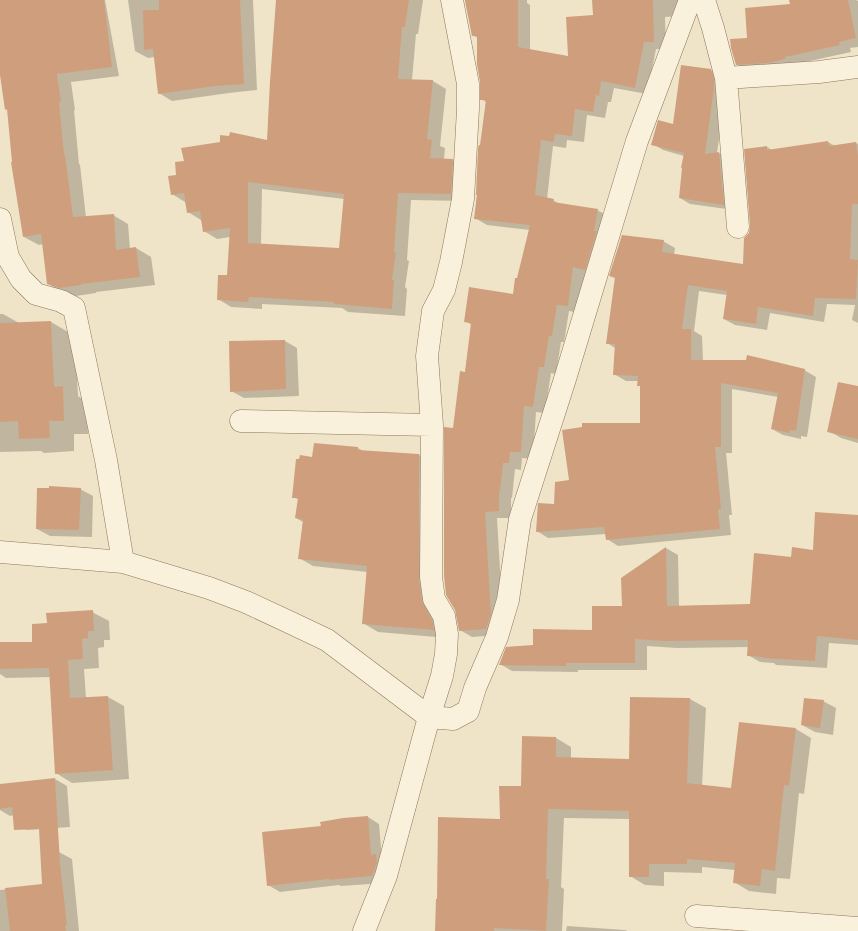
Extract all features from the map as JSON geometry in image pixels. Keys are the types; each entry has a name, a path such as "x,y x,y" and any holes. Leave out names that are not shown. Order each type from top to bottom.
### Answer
{"street":[{"path":"364,931 386,876 442,676 446,654 447,634 444,616 434,598 431,577 432,425 427,356 433,311 444,290 463,199 468,84 452,0"},
{"path":"0,552 123,562 209,588 246,602 327,640 429,718 453,719 468,711 475,688 497,637 508,600 520,519 565,379 637,141 690,0"},
{"path":"704,0 726,78 738,227"},
{"path":"726,78 819,72 858,67"},
{"path":"0,219 8,257 21,279 36,294 61,301 74,308 106,460 123,562"},
{"path":"241,421 432,425"},
{"path":"696,916 858,928"}],"building":[{"path":"0,0 104,0 112,67 57,74 61,102 59,102 64,155 73,217 114,214 116,250 136,247 140,277 60,288 47,284 41,234 23,237 11,162 7,109 5,110 0,75"},
{"path":"159,0 240,0 244,84 215,86 158,94 153,49 144,50 143,10 159,10"},
{"path":"276,0 409,0 405,27 402,27 398,79 433,80 427,139 432,140 430,158 453,159 451,194 398,193 394,252 396,252 392,280 394,280 392,309 334,304 334,302 249,297 248,302 217,300 218,275 227,275 230,228 203,232 200,211 187,213 184,193 171,195 168,176 176,175 175,162 184,161 181,148 220,142 220,135 229,136 230,132 267,140","holes":["248,182 344,194 339,248 248,243"]},
{"path":"465,0 518,0 518,47 568,56 566,17 593,15 592,0 653,0 654,42 644,42 635,88 601,81 599,96 596,95 593,112 575,109 572,136 555,134 554,142 541,140 535,195 554,199 553,202 598,209 594,231 597,231 585,270 573,267 568,306 557,305 552,336 549,336 544,367 539,367 533,407 524,406 521,452 510,452 509,463 503,463 499,492 499,511 485,512 491,614 486,629 459,631 455,610 446,595 444,576 444,427 453,428 460,371 465,372 471,323 464,322 469,287 513,294 515,278 517,278 530,225 474,219 477,195 478,148 480,145 486,100 480,100 480,82 477,64 477,36 472,36"},
{"path":"789,0 848,0 856,38 839,42 840,45 785,57 785,59 768,63 736,65 730,39 747,38 745,8 790,4"},
{"path":"681,65 711,69 714,80 714,88 705,154 719,152 724,205 679,198 681,168 684,153 651,145 658,120 673,124"},
{"path":"828,141 829,146 856,142 858,157 858,204 852,204 850,259 858,260 856,299 815,298 813,316 758,307 756,324 723,319 727,291 688,285 682,329 691,329 691,360 746,360 747,355 805,369 796,431 790,430 789,433 771,429 778,393 721,383 721,447 715,447 721,509 718,509 720,529 606,540 604,527 536,532 538,503 554,504 555,482 569,480 562,430 582,427 582,423 640,423 640,386 637,386 638,376 613,375 615,344 606,344 615,277 609,276 622,235 664,240 662,252 743,264 744,238 749,233 750,226 744,149 767,146 767,150"},
{"path":"51,321 54,387 63,386 64,421 49,421 50,438 19,439 18,421 0,422 0,323"},
{"path":"285,340 286,389 230,392 229,341"},
{"path":"838,382 858,386 858,439 827,432"},
{"path":"314,443 358,447 358,450 419,454 419,579 422,601 432,620 434,630 362,624 367,566 298,559 303,520 295,518 298,498 292,498 296,459 299,459 300,455 312,457"},
{"path":"49,486 81,488 79,530 36,529 37,488 49,488"},
{"path":"815,512 858,515 858,640 817,636 815,661 747,656 748,640 664,641 635,639 635,663 566,663 566,666 499,665 506,647 533,645 533,629 592,630 592,606 622,606 621,578 666,547 667,606 750,604 754,553 791,557 792,547 813,550"},
{"path":"93,610 94,631 88,631 88,638 82,639 83,659 68,660 70,698 108,696 113,770 55,774 49,668 0,669 0,642 32,642 32,624 47,623 46,613"},
{"path":"630,697 690,698 687,783 731,788 739,722 796,728 789,786 784,785 775,871 762,869 760,886 733,883 735,863 687,859 687,864 649,864 649,877 629,877 629,811 548,809 546,879 549,879 546,931 494,928 494,931 435,931 438,817 500,819 499,786 521,786 522,736 556,737 556,757 629,759"},
{"path":"804,698 824,700 820,728 801,725"},
{"path":"55,778 60,863 67,925 65,925 66,931 10,931 5,888 42,884 39,829 14,830 12,807 0,809 0,784"},
{"path":"368,816 371,855 376,854 377,863 372,876 267,886 262,832 321,826 320,822"}]}
